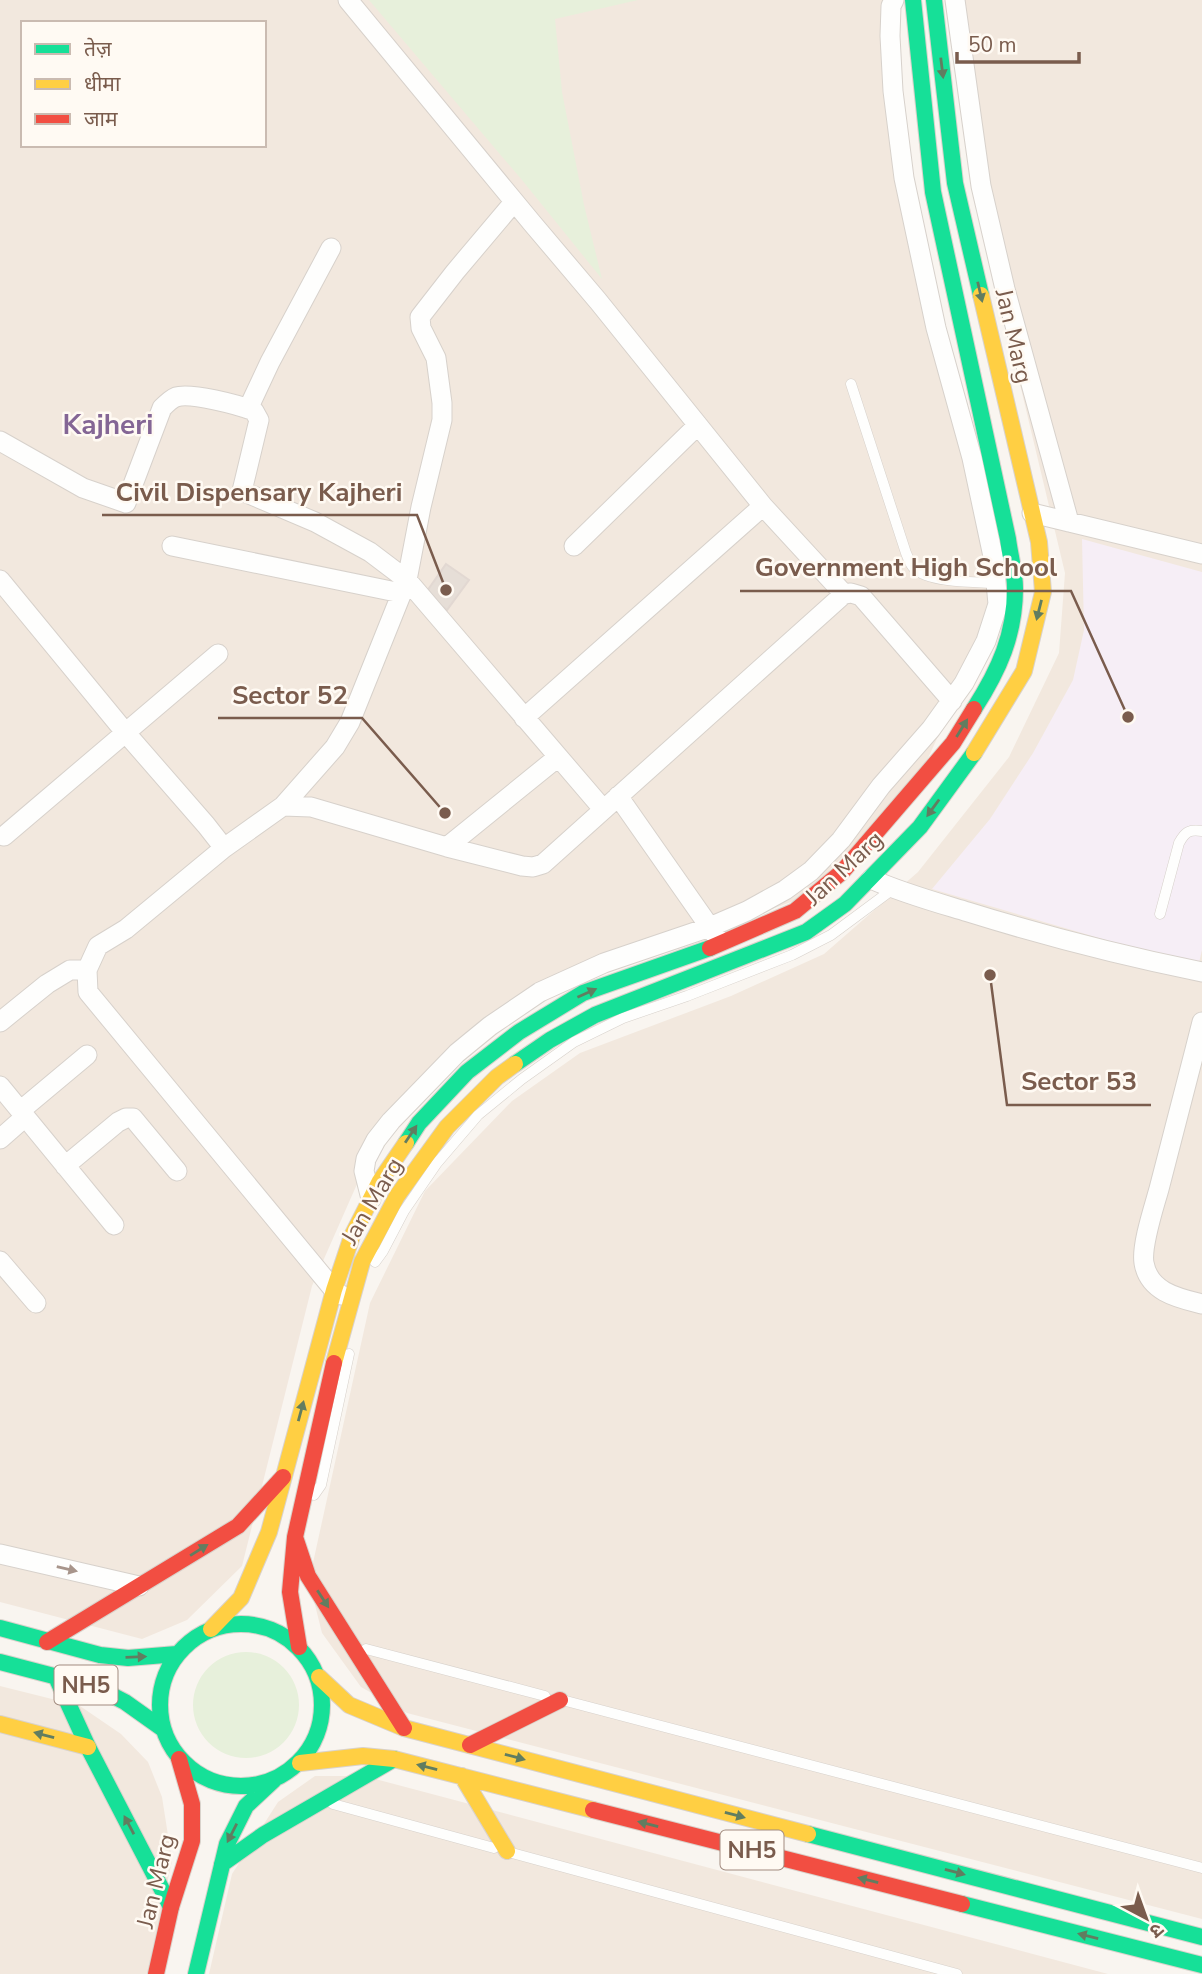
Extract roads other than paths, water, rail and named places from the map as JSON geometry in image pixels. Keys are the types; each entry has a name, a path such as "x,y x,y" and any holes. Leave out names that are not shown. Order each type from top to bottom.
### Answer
{"main road":[{"name":"Jan Marg","path":"211,1629 241,1598 269,1532 334,1290 352,1236 380,1181 419,1123 467,1072 519,1032 583,993 721,944 795,911 842,873 953,743 990,683 1009,641 1015,587 1009,539 933,192 913,0"},
{"name":"Jan Marg","path":"299,1647 290,1592 295,1537 334,1363 356,1303 362,1262 397,1196 447,1127 497,1077 550,1040 595,1015 806,932 845,904 920,827 976,750 1024,671 1043,593 1039,541 956,183 934,0"},
{"path":"47,1642 238,1525 284,1477"},
{"path":"295,1537 308,1576 404,1728"},
{"name":"NH5","path":"318,1677 323,1710 318,1731 300,1763 274,1780 239,1787 211,1782 179,1759 169,1745 159,1707 160,1692 177,1654 211,1629 238,1623 275,1630 299,1647 318,1677 349,1705 404,1728 1202,1937"},
{"name":"NH5","path":"0,1628 100,1655 128,1658 177,1654"},
{"name":"NH5","path":"0,1662 96,1687 125,1702 163,1729"},
{"path":"56,1677 88,1747 171,1907"},
{"path":"470,1745 560,1700"},
{"path":"0,1724 88,1747"},
{"name":"NH5","path":"300,1763 363,1756 394,1759 1202,1965"},
{"name":"Jan Marg","path":"156,1974 171,1907 192,1841 192,1804 179,1759"},
{"path":"222,1864 263,1835 394,1759"},
{"path":"461,1776 507,1851"},
{"path":"195,1974 227,1844 246,1806 274,1780"}],"street":[{"path":"348,0 598,301 763,506 844,594"},
{"path":"371,1199 364,1171 366,1159 376,1140 391,1121 457,1054 490,1026 540,992 604,963 710,927 747,911 785,890 811,870 841,840 881,786 932,729 964,683 986,641 998,604 994,561 972,458 936,328 904,178 893,91 890,36 891,6 894,0"},
{"path":"955,0 981,186 1005,289 1069,522"},
{"path":"356,1303 334,1290 88,992 87,971 98,946 126,929 224,848 283,806 335,747 350,722 404,587 442,420 436,358 421,328 420,317 514,202"},
{"path":"248,409 331,248"},
{"path":"0,441 83,488 126,503 162,408 169,401 177,396 190,397 215,400 254,411 259,420 242,491 314,522 370,552 524,718 603,809"},
{"path":"574,546 698,425"},
{"path":"524,718 763,506"},
{"path":"1032,513 1202,554"},
{"path":"172,546 404,587"},
{"path":"0,580 224,848"},
{"path":"283,806 311,807 447,847 533,867 543,864 844,594 861,596 951,701"},
{"path":"4,836 218,654"},
{"path":"447,847 558,757"},
{"path":"618,796 721,944"},
{"path":"871,879 893,889 1011,925 1130,957 1202,972"},
{"path":"0,1022 47,984 70,970 87,971"},
{"path":"1202,1022 1151,1221 1144,1264 1159,1288 1169,1295 1202,1304"},
{"path":"0,1139 87,1055"},
{"path":"0,1086 114,1225"},
{"path":"65,1167 118,1122 133,1118 177,1171"},
{"path":"0,1261 36,1303"},
{"path":"0,1554 141,1586"}],"lane":[{"path":"851,384 906,553 914,568 928,576 996,583"},
{"path":"1160,914 1184,833 1202,831"},
{"path":"355,1330 356,1303 368,1272 383,1251 404,1211 437,1163 478,1115 574,1041 623,1018 792,955 831,935 893,889"},
{"path":"300,1517 321,1485 352,1343"},
{"path":"353,1646 1202,1868"},
{"path":"321,1801 957,1974"}],"place":[{"name":"Civil Dispensary Kajheri","path":"446,590"},
{"name":"Government High School","path":"1128,717"},
{"name":"Sector 52","path":"445,813"},
{"name":"Sector 53","path":"990,975"}],"district":[{"name":"Kajheri","path":"108,424"}]}
